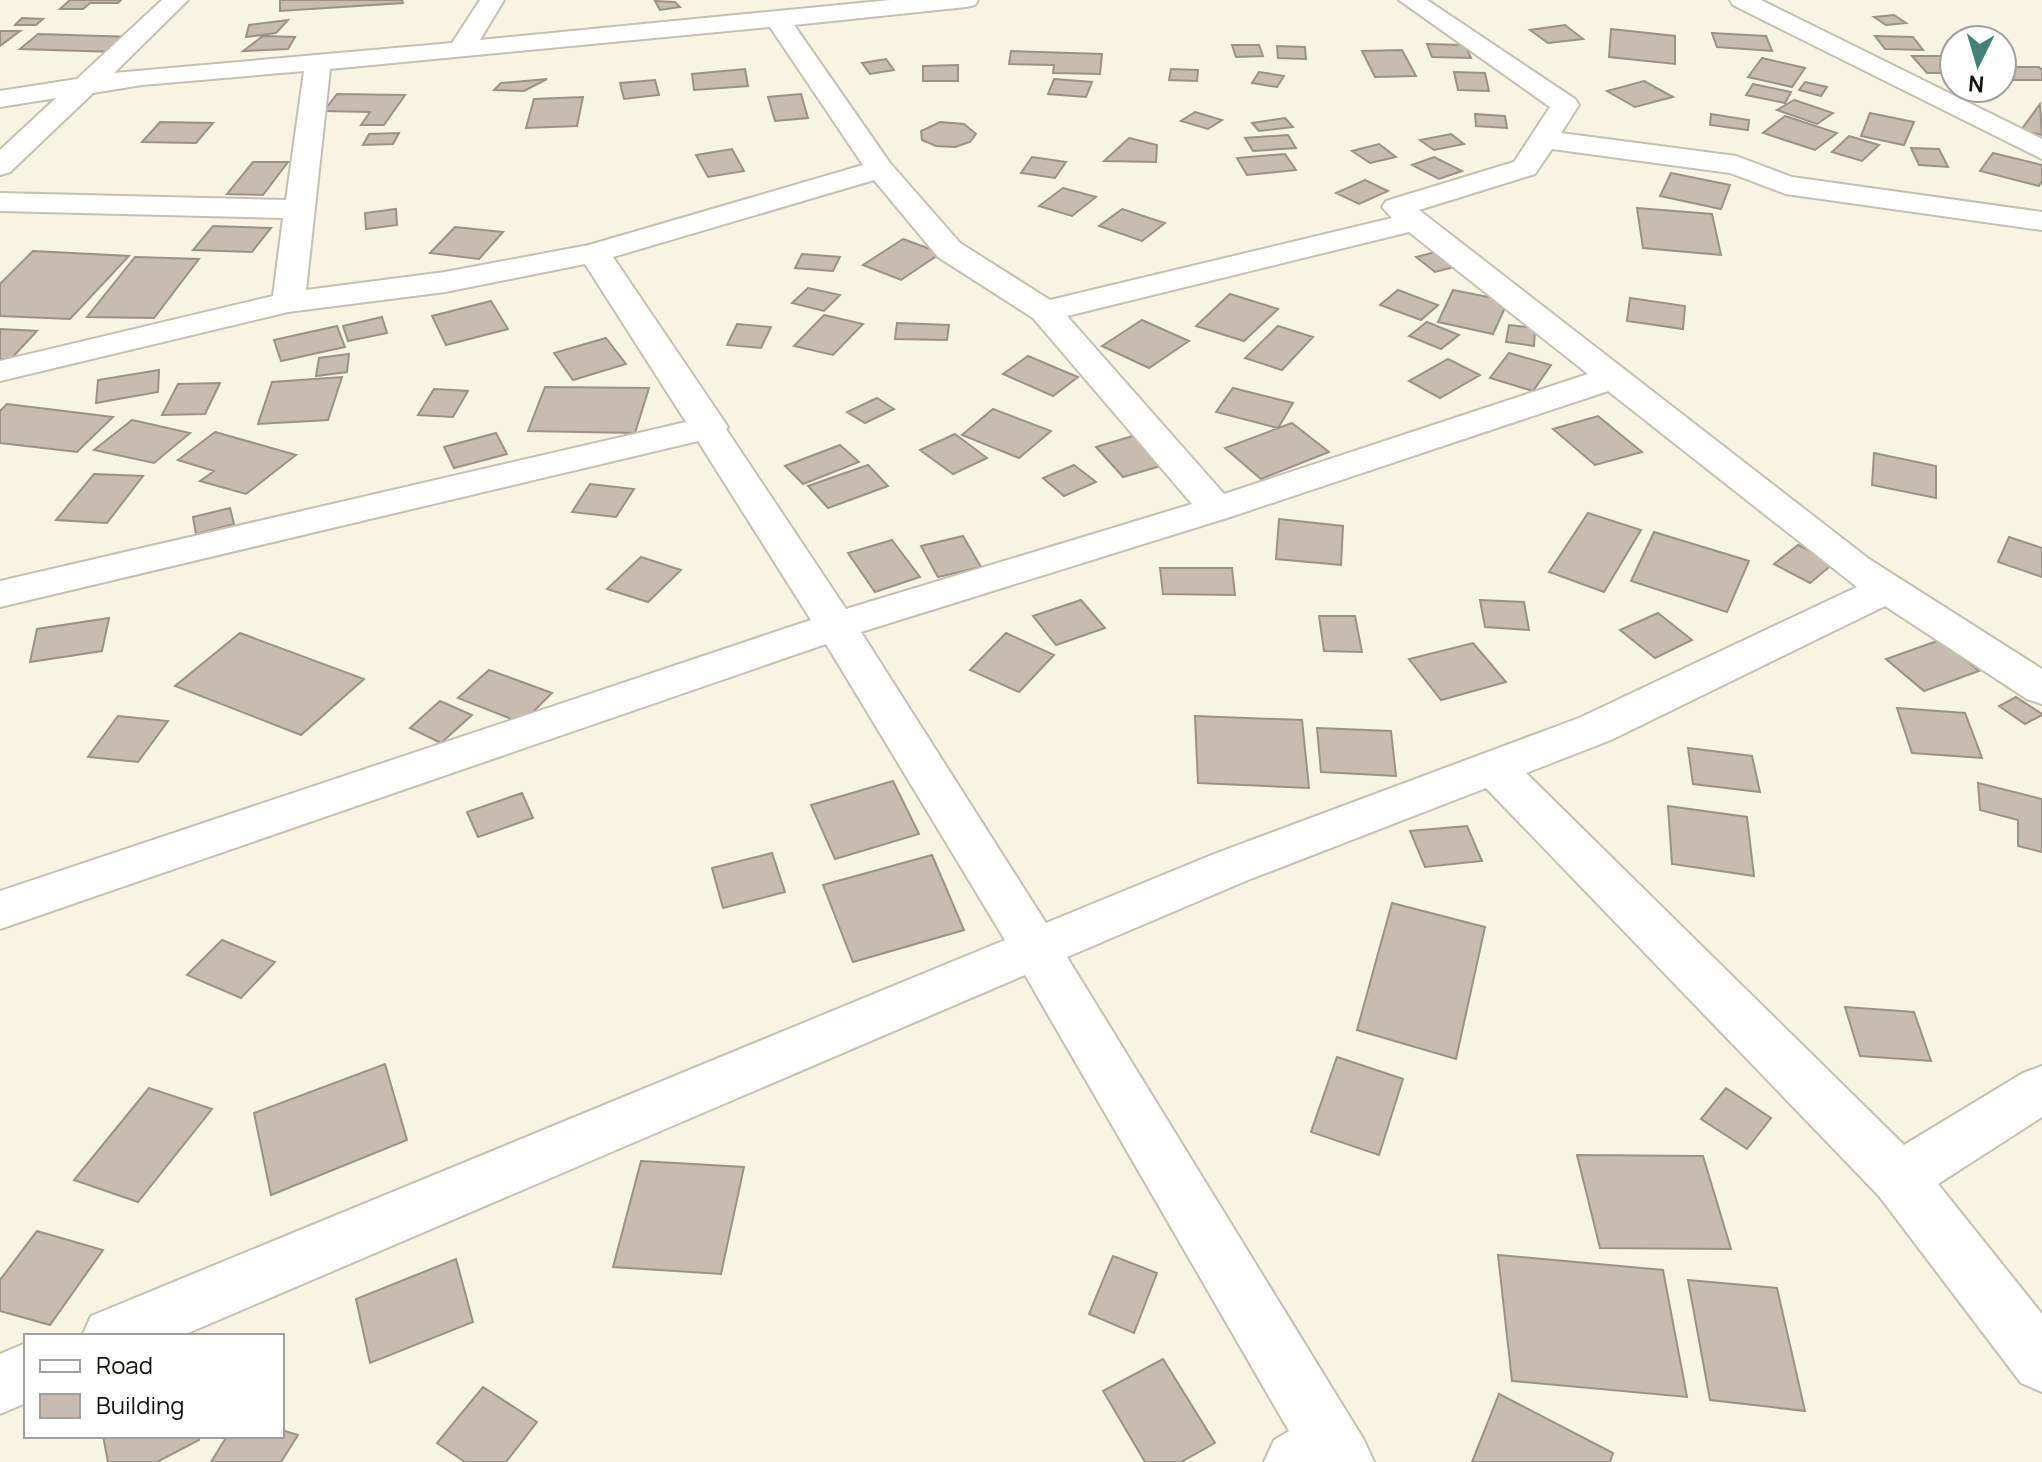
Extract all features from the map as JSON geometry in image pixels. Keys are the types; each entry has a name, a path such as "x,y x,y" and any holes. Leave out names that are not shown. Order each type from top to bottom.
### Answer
{"street":[{"path":"0,166 176,0"},
{"path":"461,50 492,0"},
{"path":"0,99 142,77 461,50 966,0"},
{"path":"1411,0 1565,105 1525,168 1397,207 1611,378 1887,589 2042,689"},
{"path":"1742,0 2042,150"},
{"path":"777,18 880,169 949,250 1045,311 1217,509"},
{"path":"288,302 318,62"},
{"path":"1544,139 1736,165 1786,185 2042,221"},
{"path":"0,371 288,302 445,282 594,253 880,169"},
{"path":"0,202 299,209"},
{"path":"1045,311 1415,221"},
{"path":"594,253 710,427 1035,947 1323,1455"},
{"path":"0,910 836,626 1217,509 1611,378"},
{"path":"0,594 710,427"},
{"path":"117,1334 1035,947 1231,867 1595,729 1887,589"},
{"path":"1493,767 1899,1178 2042,1362"},
{"path":"1899,1178 2042,1089"},
{"path":"0,1384 24,1374"}],"building":[{"path":"70,0 121,0 118,3 90,3 83,9 60,9"},
{"path":"280,0 402,0 403,3 280,11"},
{"path":"655,1 675,2 680,7 660,10"},
{"path":"1894,15 1906,23 1886,25 1874,17"},
{"path":"22,18 43,19 36,25 15,25"},
{"path":"288,20 276,33 246,37 249,25"},
{"path":"1565,25 1583,39 1548,43 1530,30"},
{"path":"1611,29 1675,36 1675,64 1609,57"},
{"path":"0,31 20,31 0,46"},
{"path":"1712,33 1766,36 1772,51 1717,47"},
{"path":"38,34 133,37 117,52 20,49"},
{"path":"263,36 295,37 288,49 243,51"},
{"path":"1875,36 1913,37 1923,50 1885,49"},
{"path":"1427,44 1465,45 1471,58 1432,57"},
{"path":"1232,45 1259,45 1263,56 1236,57"},
{"path":"1277,46 1305,47 1306,59 1278,58"},
{"path":"1402,50 1416,76 1375,77 1362,51"},
{"path":"1011,51 1102,54 1100,74 1053,73 1054,65 1009,64"},
{"path":"1912,56 1938,56 1938,73 1927,73"},
{"path":"1762,58 1805,68 1792,87 1748,77"},
{"path":"886,59 894,70 870,74 862,63"},
{"path":"958,65 958,81 923,81 923,66"},
{"path":"2018,67 2039,67 2042,80 2018,80"},
{"path":"745,69 748,86 694,90 692,74"},
{"path":"1171,69 1198,70 1197,81 1169,80"},
{"path":"1259,72 1284,76 1277,87 1252,83"},
{"path":"1454,72 1485,73 1489,91 1458,90"},
{"path":"547,79 524,91 494,90 501,83"},
{"path":"1054,79 1092,82 1086,97 1048,94"},
{"path":"655,80 659,95 624,99 620,83"},
{"path":"1644,81 1673,97 1635,107 1607,91"},
{"path":"1805,82 1827,87 1821,96 1799,90"},
{"path":"1753,84 1791,92 1785,103 1746,95"},
{"path":"337,94 405,95 384,125 361,125 370,112 324,111"},
{"path":"801,94 808,118 775,121 768,97"},
{"path":"583,97 577,126 526,128 534,99"},
{"path":"1794,100 1833,113 1817,124 1777,110"},
{"path":"2040,104 2042,135 2021,130"},
{"path":"1195,112 1222,120 1208,129 1181,121"},
{"path":"1870,113 1914,122 1904,145 1861,136"},
{"path":"1475,114 1505,116 1507,128 1476,126"},
{"path":"1711,114 1749,120 1748,130 1710,125"},
{"path":"1785,116 1837,133 1815,150 1763,133"},
{"path":"1285,118 1293,127 1259,131 1252,123"},
{"path":"160,122 213,123 196,143 142,142"},
{"path":"940,122 964,124 976,134 970,142 955,147 936,146 922,140 921,131"},
{"path":"399,133 393,144 363,145 369,134"},
{"path":"1451,134 1464,144 1434,150 1420,140"},
{"path":"1288,135 1296,148 1253,151 1245,138"},
{"path":"1849,136 1879,145 1862,161 1832,152"},
{"path":"1129,138 1157,145 1156,162 1104,161"},
{"path":"1379,144 1396,157 1370,163 1352,151"},
{"path":"1911,148 1939,149 1948,167 1919,165"},
{"path":"732,149 744,171 708,177 696,155"},
{"path":"1993,153 2042,165 2039,186 1980,171"},
{"path":"1285,154 1296,170 1247,175 1237,158"},
{"path":"1032,157 1066,162 1055,178 1021,173"},
{"path":"1434,157 1462,171 1439,179 1412,165"},
{"path":"253,162 288,162 263,195 227,194"},
{"path":"1671,173 1730,185 1721,209 1660,196"},
{"path":"1365,180 1388,191 1359,204 1336,193"},
{"path":"1063,188 1096,197 1072,216 1039,206"},
{"path":"1637,208 1712,214 1721,255 1643,248"},
{"path":"396,209 397,225 366,229 365,213"},
{"path":"1122,209 1165,223 1142,241 1099,226"},
{"path":"213,226 271,228 252,252 193,250"},
{"path":"455,227 503,232 479,259 430,253"},
{"path":"903,239 941,253 901,280 863,265"},
{"path":"33,251 129,256 70,319 0,316 0,284"},
{"path":"1439,251 1458,266 1435,272 1416,257"},
{"path":"802,254 840,257 833,271 795,268"},
{"path":"135,257 199,259 154,318 87,317"},
{"path":"808,288 840,295 824,311 792,303"},
{"path":"1398,290 1438,305 1421,320 1380,305"},
{"path":"1453,290 1508,301 1493,334 1438,322"},
{"path":"1230,294 1278,309 1244,341 1196,326"},
{"path":"1630,298 1685,306 1683,329 1627,321"},
{"path":"491,301 508,329 446,345 432,316"},
{"path":"824,315 863,324 833,355 794,346"},
{"path":"382,317 387,333 348,341 343,326"},
{"path":"1142,320 1189,341 1149,368 1102,346"},
{"path":"1427,322 1459,335 1441,349 1409,336"},
{"path":"897,323 949,325 947,340 895,339"},
{"path":"737,324 771,327 761,348 727,345"},
{"path":"1509,325 1535,328 1534,346 1506,342"},
{"path":"337,326 345,347 281,361 274,340"},
{"path":"1278,326 1313,337 1282,370 1245,358"},
{"path":"0,329 37,331 11,359 0,359"},
{"path":"606,338 626,364 573,380 554,353"},
{"path":"1509,353 1551,365 1533,391 1490,378"},
{"path":"349,354 347,372 316,376 319,358"},
{"path":"1028,356 1078,377 1053,396 1003,374"},
{"path":"1448,359 1480,375 1440,398 1409,381"},
{"path":"159,370 158,392 96,403 98,380"},
{"path":"342,377 328,420 258,424 272,382"},
{"path":"220,383 205,414 162,415 178,384"},
{"path":"545,387 649,388 635,433 528,431"},
{"path":"1233,388 1293,403 1278,428 1216,412"},
{"path":"434,389 468,391 453,417 418,415"},
{"path":"877,398 894,409 865,423 847,412"},
{"path":"7,404 113,417 77,452 0,443 0,411"},
{"path":"993,409 1051,431 1019,458 962,435"},
{"path":"1598,416 1642,452 1595,465 1553,429"},
{"path":"132,420 190,433 154,463 94,450"},
{"path":"1292,423 1329,452 1261,479 1225,448"},
{"path":"215,432 296,455 246,494 200,481 214,471 178,460"},
{"path":"496,433 507,454 454,468 444,447"},
{"path":"955,434 987,458 953,474 920,450"},
{"path":"1136,435 1164,465 1123,477 1096,447"},
{"path":"840,445 859,462 803,484 785,466"},
{"path":"1874,453 1936,466 1936,498 1872,485"},
{"path":"868,465 888,486 828,508 808,486"},
{"path":"1074,465 1096,482 1064,496 1043,478"},
{"path":"94,474 143,476 107,523 56,520"},
{"path":"590,484 634,489 616,517 572,512"},
{"path":"230,508 234,524 196,534 193,517"},
{"path":"1588,513 1641,530 1604,592 1549,572"},
{"path":"1279,519 1343,526 1341,565 1276,559"},
{"path":"1654,532 1749,561 1727,612 1631,581"},
{"path":"963,536 981,567 938,577 921,546"},
{"path":"2009,537 2042,548 2042,577 1998,562"},
{"path":"892,540 920,577 875,592 848,553"},
{"path":"1798,545 1834,563 1810,583 1774,564"},
{"path":"641,557 681,570 648,602 607,589"},
{"path":"1160,568 1232,568 1235,595 1163,594"},
{"path":"1081,600 1105,628 1056,645 1033,616"},
{"path":"1480,600 1524,602 1529,630 1485,627"},
{"path":"1658,613 1692,640 1655,658 1620,630"},
{"path":"1319,616 1355,616 1362,652 1324,651"},
{"path":"109,618 102,651 30,662 37,629"},
{"path":"240,633 364,679 301,735 175,686"},
{"path":"1006,633 1054,655 1019,692 970,670"},
{"path":"1940,640 1979,671 1924,691 1886,659"},
{"path":"1473,643 1506,682 1441,700 1409,659"},
{"path":"489,670 552,693 522,723 458,698"},
{"path":"2016,697 2042,715 2025,724 1999,706"},
{"path":"440,701 472,715 441,743 410,728"},
{"path":"1897,708 1965,713 1982,758 1912,753"},
{"path":"118,716 168,721 138,762 88,757"},
{"path":"1195,716 1302,720 1309,788 1198,783"},
{"path":"1317,728 1391,731 1396,776 1321,772"},
{"path":"1688,748 1752,756 1760,792 1693,784"},
{"path":"893,781 919,834 835,859 811,805"},
{"path":"1978,783 2042,799 2042,852 2018,846 2018,820 1980,810"},
{"path":"522,793 533,818 478,837 467,812"},
{"path":"1668,806 1747,817 1754,876 1672,864"},
{"path":"1467,826 1482,861 1425,867 1410,831"},
{"path":"772,853 785,892 723,908 712,868"},
{"path":"932,855 964,930 853,962 823,885"},
{"path":"1392,903 1485,927 1456,1059 1357,1030"},
{"path":"222,940 275,962 241,998 187,975"},
{"path":"1845,1007 1914,1012 1931,1061 1860,1056"},
{"path":"1337,1057 1403,1079 1379,1155 1311,1132"},
{"path":"385,1064 407,1140 271,1195 254,1113"},
{"path":"149,1088 212,1109 138,1202 74,1180"},
{"path":"1726,1088 1771,1118 1747,1149 1701,1119"},
{"path":"1577,1155 1703,1156 1731,1249 1600,1248"},
{"path":"641,1161 744,1167 721,1274 613,1267"},
{"path":"37,1231 103,1250 50,1325 0,1311 0,1280"},
{"path":"1498,1255 1663,1270 1687,1397 1512,1381"},
{"path":"1113,1256 1157,1273 1134,1333 1089,1314"},
{"path":"456,1259 473,1322 370,1363 356,1299"},
{"path":"1688,1280 1777,1288 1805,1411 1710,1400"},
{"path":"1163,1359 1215,1443 1181,1462 1145,1462 1103,1391"},
{"path":"483,1387 537,1422 506,1462 465,1462 437,1443"},
{"path":"1499,1394 1613,1453 1610,1462 1472,1462"},
{"path":"284,1431 298,1435 281,1462 211,1462 226,1438 284,1438"},
{"path":"103,1438 198,1438 157,1462 108,1462"}]}
